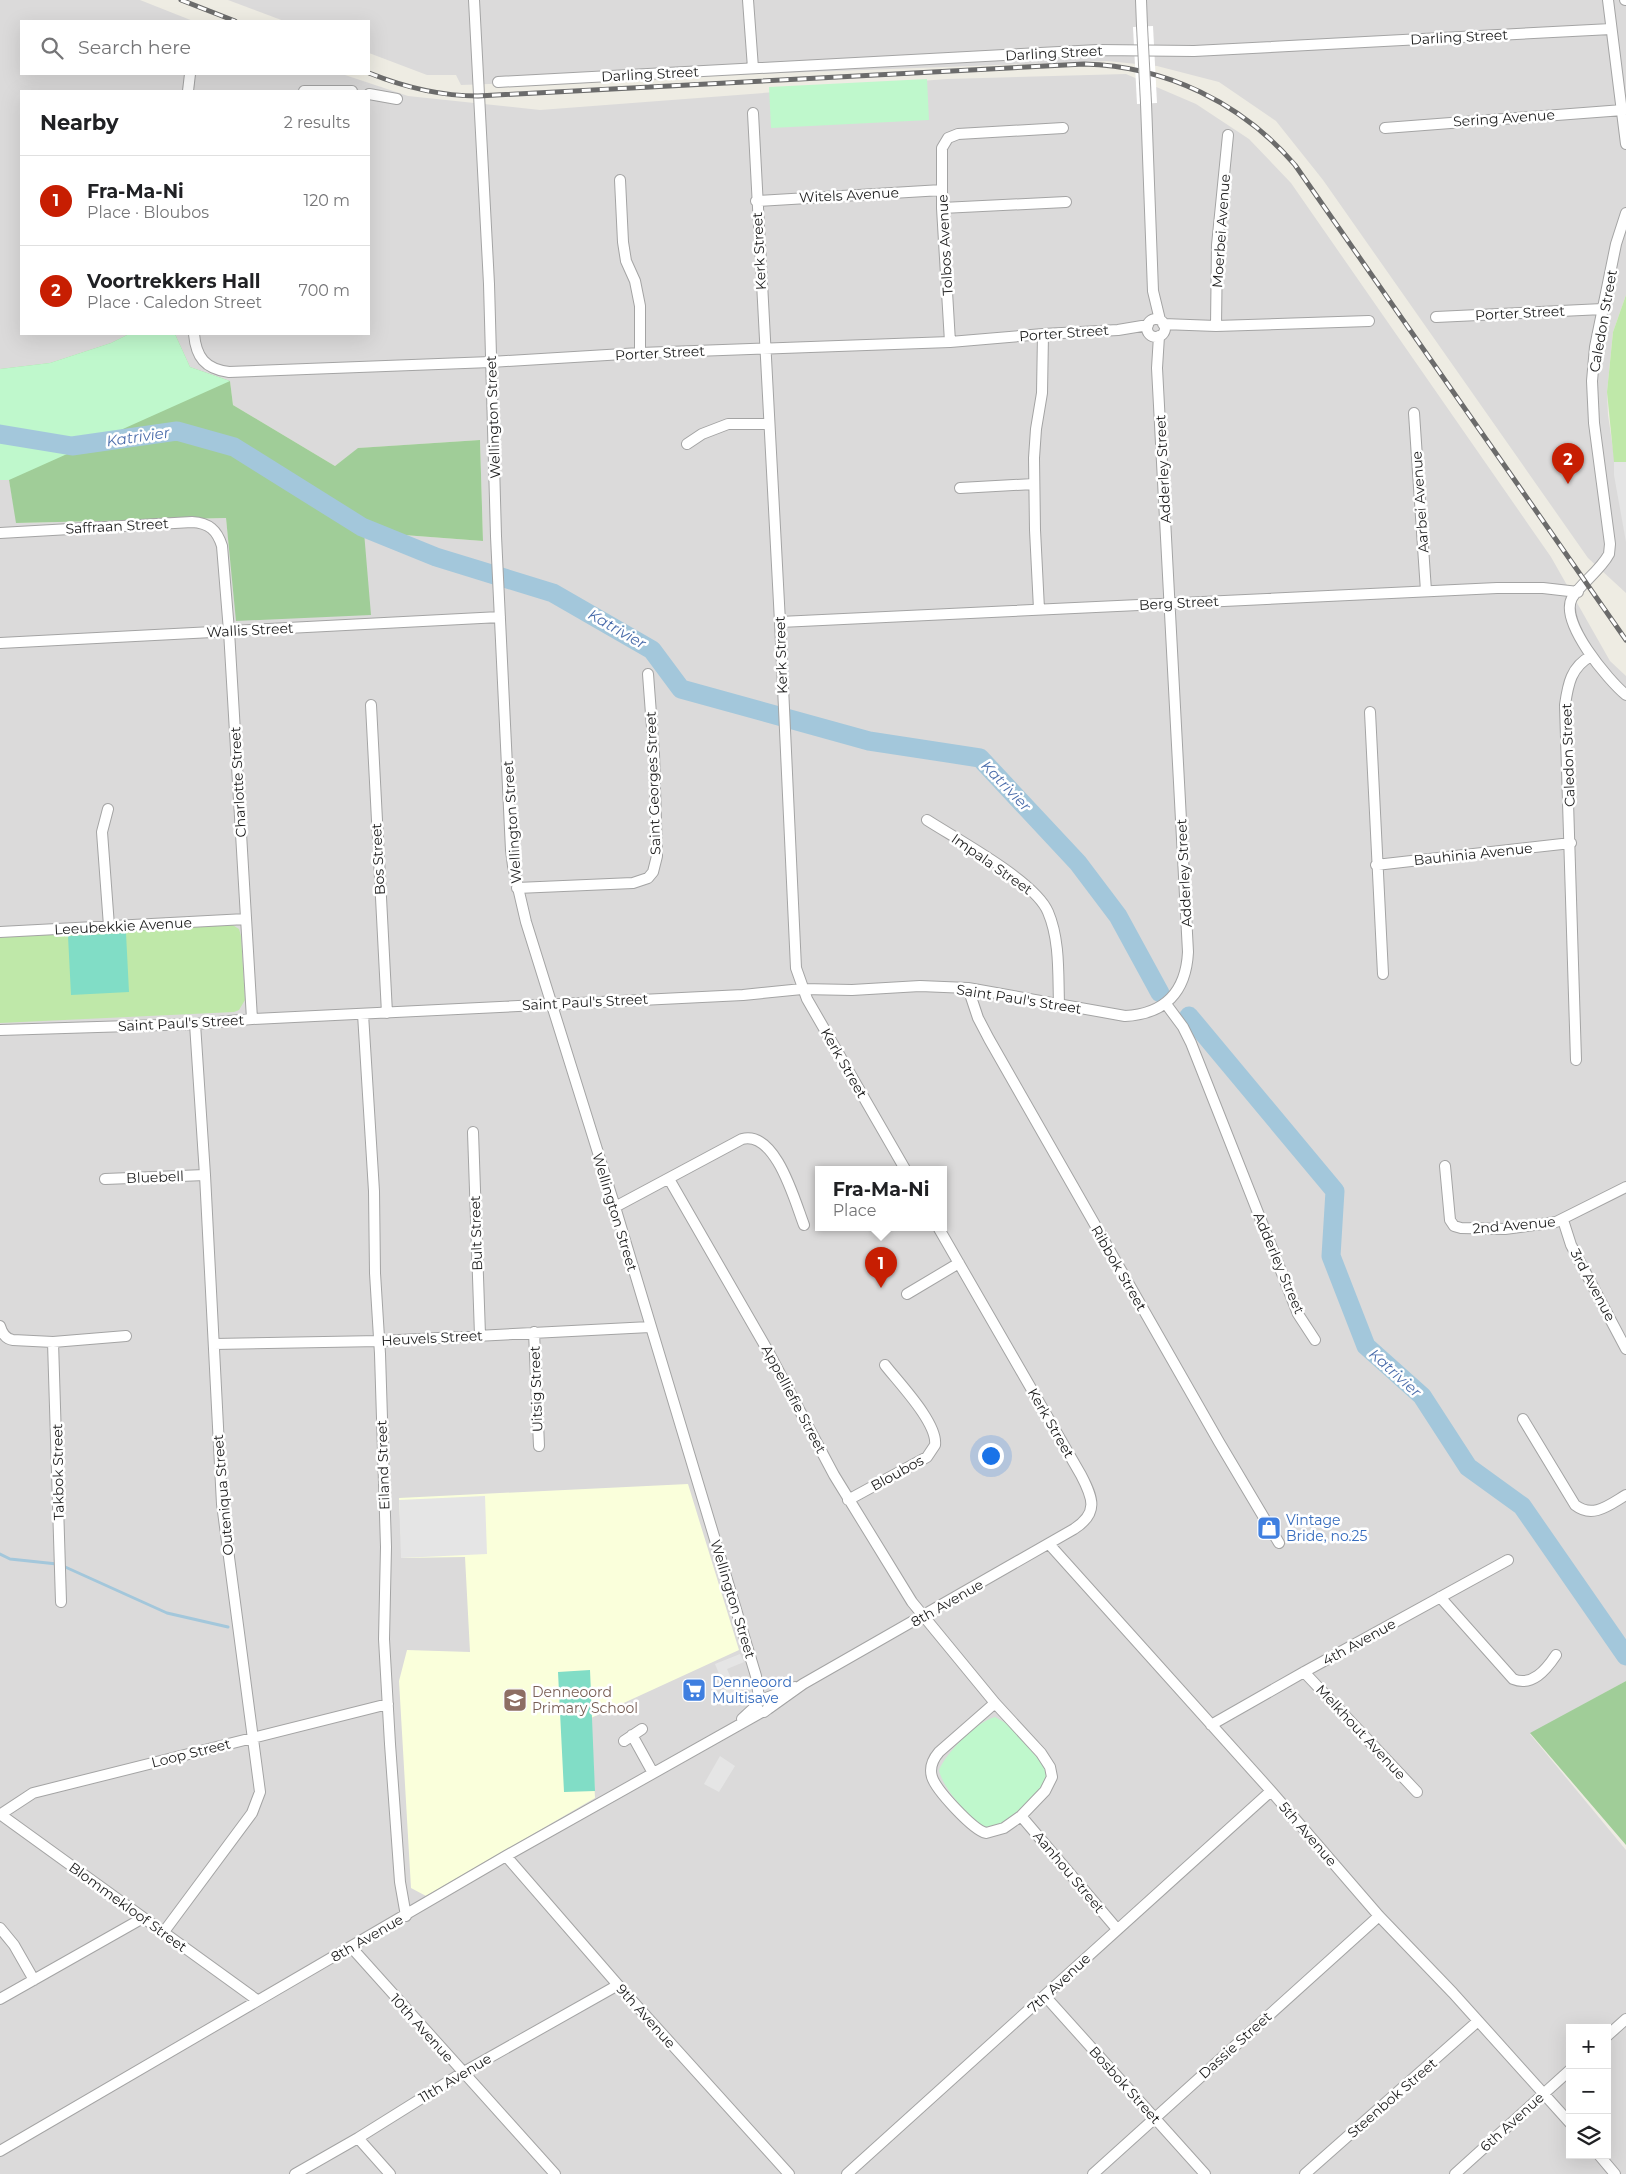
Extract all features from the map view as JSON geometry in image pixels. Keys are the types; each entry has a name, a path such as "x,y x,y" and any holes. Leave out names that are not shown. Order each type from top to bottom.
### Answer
{"street":[{"name":"Wellington Street","path":"474,0 491,362 500,616 512,850 517,888 550,1004 615,1207 753,1664 762,1705"},
{"path":"748,0 752,68"},
{"name":"Adderley Street","path":"1141,0 1153,290 1188,952 1185,974 1175,994 1166,1004 1183,1027 1191,1044 1298,1314 1315,1340"},
{"path":"1608,0 1626,144"},
{"name":"Darling Street","path":"498,82 1098,50 1194,50 1611,29"},
{"path":"188,90 190,75"},
{"path":"370,94 397,99"},
{"name":"Sering Avenue","path":"1385,128 1623,110"},
{"name":"Kerk Street","path":"753,113 796,968 802,989 903,1166"},
{"name":"Tolbos Avenue","path":"950,342 942,208 942,148 948,138 958,134 1063,128"},
{"name":"Moerbei Avenue","path":"1216,326 1217,245 1228,135"},
{"path":"620,180 623,242 626,261 635,281 640,306 640,353"},
{"name":"Witels Avenue","path":"756,201 942,190"},
{"path":"942,208 1066,202"},
{"name":"Caledon Street","path":"1576,1060 1571,843 1565,705 1572,676 1580,662 1591,656 1585,648 1569,608 1572,598 1606,560 1610,544 1592,402 1592,382 1595,348 1616,244 1626,213"},
{"name":"Porter Street","path":"1436,317 1603,309"},
{"name":"Porter Street","path":"194,335 197,352 204,363 219,371 229,372 491,362 640,353 950,342 1043,334 1191,326 1369,321"},
{"path":"1039,609 1034,484 1036,429 1042,393 1043,334"},
{"name":"Aarbei Avenue","path":"1414,413 1426,591"},
{"path":"687,444 702,434 728,424 769,424"},
{"path":"960,488 1034,484"},
{"name":"Saffraan Street","path":"0,533 202,522 214,530 222,546"},
{"name":"Charlotte Street","path":"222,546 229,631 252,1019"},
{"name":"Berg Street","path":"780,622 1532,587 1578,592"},
{"name":"Wallis Street","path":"0,643 500,616"},
{"path":"1591,656 1603,672 1626,695"},
{"name":"Saint Georges Street","path":"517,888 633,883 648,878 653,872 656,856 656,788 648,674"},
{"name":"Bos Street","path":"371,705 386,1013"},
{"path":"1370,712 1376,865 1383,974"},
{"path":"108,809 102,832 109,926"},
{"name":"Impala Street","path":"927,820 1017,878 1032,890 1042,902 1048,911 1053,928 1059,1004"},
{"name":"Bauhinia Avenue","path":"1376,865 1571,843"},
{"name":"Leeubekkie Avenue","path":"0,932 246,919"},
{"name":"Saint Paul's Street","path":"0,1030 195,1024 252,1019 743,995 802,989 852,990 920,986 968,988 1125,1016 1151,1012 1166,1004"},
{"name":"Ribbok Street","path":"968,988 978,1018 989,1039 1219,1442 1279,1543"},
{"name":"Eiland Street","path":"363,1014 374,1191 375,1273 380,1341 386,1547 384,1638 400,1882 406,1916"},
{"name":"Outeniqua Street","path":"163,1933 247,1820 258,1800 260,1784 252,1737 222,1504 205,1175 195,1024"},
{"name":"Bult Street","path":"473,1132 480,1335"},
{"path":"615,1207 742,1139 752,1138 765,1146 777,1159 804,1225"},
{"name":"2nd Avenue","path":"1445,1166 1450,1220 1454,1226 1474,1230 1563,1220 1626,1187"},
{"name":"Bluebell","path":"105,1179 205,1175"},
{"name":"Appelliefie Street","path":"669,1179 768,1351 848,1500 923,1617"},
{"name":"3rd Avenue","path":"1563,1220 1571,1245 1626,1349"},
{"name":"Kerk Street","path":"940,1231 1088,1489 1092,1503 1088,1517"},
{"path":"907,1294 959,1263"},
{"path":"0,1326 3,1335 10,1340 53,1342 126,1336"},
{"name":"Heuvels Street","path":"214,1344 380,1341 650,1327"},
{"name":"Uitsig Street","path":"534,1332 538,1446"},
{"name":"Takbok Street","path":"53,1342 61,1602"},
{"name":"Bloubos","path":"848,1500 927,1457 935,1445 932,1429 920,1409 884,1365"},
{"path":"1523,1419 1575,1505 1586,1512 1597,1511 1626,1495"},
{"name":"8th Avenue","path":"0,2151 257,2000 734,1726 762,1705 923,1617 1080,1525 1088,1517"},
{"name":"5th Avenue","path":"1048,1544 1271,1791 1378,1916 1478,2021 1566,2119"},
{"name":"4th Avenue","path":"1211,1726 1304,1672 1508,1560"},
{"path":"1440,1598 1513,1679 1526,1681 1539,1676 1556,1655"},
{"path":"923,1617 994,1702 1041,1753 1052,1772 1051,1781 1045,1791 1021,1816 998,1832 981,1832 970,1823 934,1782 932,1775 933,1760 939,1752 994,1702"},
{"name":"Melkhout Avenue","path":"1304,1672 1418,1792"},
{"name":"Loop Street","path":"0,1814 33,1793 388,1704"},
{"path":"642,1729 628,1738 653,1773"},
{"name":"7th Avenue","path":"847,2174 1271,1791"},
{"name":"Blommekloof Street","path":"0,1814 257,2000"},
{"name":"Aanhou Street","path":"1021,1816 1117,1929"},
{"name":"9th Avenue","path":"506,1856 618,1985 789,2174"},
{"name":"Dassie Street","path":"1093,2174 1378,1916"},
{"path":"0,1999 143,1918"},
{"path":"0,1928 14,1945 34,1980"},
{"name":"10th Avenue","path":"351,1947 462,2073 555,2174"},
{"name":"11th Avenue","path":"294,2174 358,2138 462,2073 618,1985"},
{"name":"Bosbok Street","path":"1045,1996 1205,2174"},
{"path":"1611,2032 1626,2019"},
{"name":"Steenbok Street","path":"1305,2174 1478,2021"},
{"name":"6th Avenue","path":"1455,2174 1566,2074"},
{"path":"358,2138 390,2174"},
{"path":"1603,2159 1616,2174"}],"shaded area":[{"path":"0,0 140,0 190,20 20,20 20,75 345,75 408,96 540,110 947,79 1126,74 1196,104 1249,139 1291,183 1551,557 1610,661 1626,676 1626,1681 1530,1734 1626,1850 1626,2174 0,2174 0,480 9,480 17,523 226,518 237,621 364,532 483,541 480,440 359,448 335,466 233,405 230,381 190,367 175,335 370,335 370,90 20,90 20,335 127,335 111,343 50,363 0,369"},
{"path":"228,0 1626,0 1626,295 1613,332 1607,392 1608,415 1626,537 1626,593 1588,558 1323,180 1276,121 1219,82 1157,66 1107,61 461,85 456,75 427,75 370,53 370,20 281,20"},
{"path":"1614,462 1626,462 1626,542 1614,475"},
{"name":"Denneoord Primary School","path":"688,1484 739,1650 591,1718 595,1798 426,1896 411,1888 399,1681 407,1650 470,1652 465,1557 402,1558 399,1498"},
{"path":"485,1496 487,1554 401,1558 399,1500"},
{"path":"740,1654 744,1662 727,1669 740,1699 731,1703 715,1664"},
{"path":"720,1756 735,1766 719,1792 704,1784"}],"green space":[{"path":"927,79 929,120 771,128 769,87"},
{"path":"1626,295 1626,462 1614,462 1607,392 1613,332"},
{"path":"127,335 175,335 190,367 230,381 233,405 335,466 358,448 480,440 483,541 364,532 371,615 236,621 226,518 16,523 9,480 0,480 0,369 50,363 111,343"},
{"path":"127,335 175,335 190,367 230,381 9,480 0,480 0,369 50,363 111,343"},
{"path":"231,924 239,929 241,936 245,1000 239,1010 234,1012 0,1023 0,935"},
{"path":"126,933 129,992 71,995 68,936"},
{"path":"590,1670 595,1791 564,1792 558,1672"},
{"path":"1626,1681 1626,1845 1530,1733"},
{"path":"995,1717 1009,1725 1045,1767 1048,1774 1043,1788 1002,1825 985,1829 972,1818 951,1794 939,1770 948,1755 971,1731"}],"pier":[{"path":"1153,26 1157,103 1137,104 1133,27"}],"waterway":[{"name":"Katrivier","path":"0,434 72,446 177,431 234,447 362,527 436,557 553,593 652,650 681,689 869,741 980,758 1078,863 1118,916 1160,993"},
{"name":"Katrivier","path":"1189,1016 1335,1191 1331,1256 1366,1346 1422,1396 1468,1467 1522,1506 1626,1656"},
{"path":"0,1554 10,1559 57,1564"},
{"path":"63,1566 167,1613 228,1627"}],"railway":[{"path":"181,0 232,20"},
{"path":"370,73 422,90 478,96 1084,64 1114,66 1144,72 1173,80 1200,92 1227,106 1251,123 1295,165 1626,640"}],"place":[{"name":"Voortrekkers Hall","path":"1568,484"},
{"name":"Fra-Ma-Ni","path":"881,1288"},
{"name":"Vintage Bride, no.25","path":"1269,1528"},
{"name":"Denneoord Multisave","path":"694,1690"},
{"name":"Denneoord Primary School","path":"515,1700"}]}
